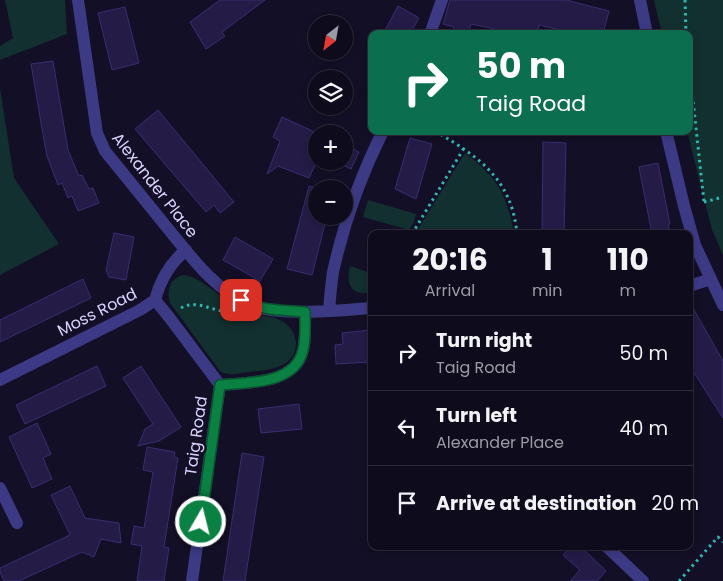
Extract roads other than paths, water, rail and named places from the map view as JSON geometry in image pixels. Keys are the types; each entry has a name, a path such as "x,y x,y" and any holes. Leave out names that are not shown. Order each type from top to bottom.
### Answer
{"street":[{"name":"Alexander Place","path":"78,0 99,142 186,250 216,282 231,295 251,305 269,309 305,312 368,308"},
{"path":"431,30 442,0"},
{"path":"640,0 646,30"},
{"path":"329,310 333,273 352,200 380,135"},
{"path":"667,135 691,230"},
{"path":"693,238 723,305"},
{"name":"Moss Road","path":"0,380 140,310 154,300 160,284 173,262 186,250"},
{"path":"693,285 711,279"},
{"name":"Taig Road","path":"154,300 220,385 192,581"},
{"name":"Taig Road","path":"220,385 278,378 290,371 298,362 303,352 305,312"},
{"path":"0,488 17,523"},
{"path":"610,550 637,579"}]}
